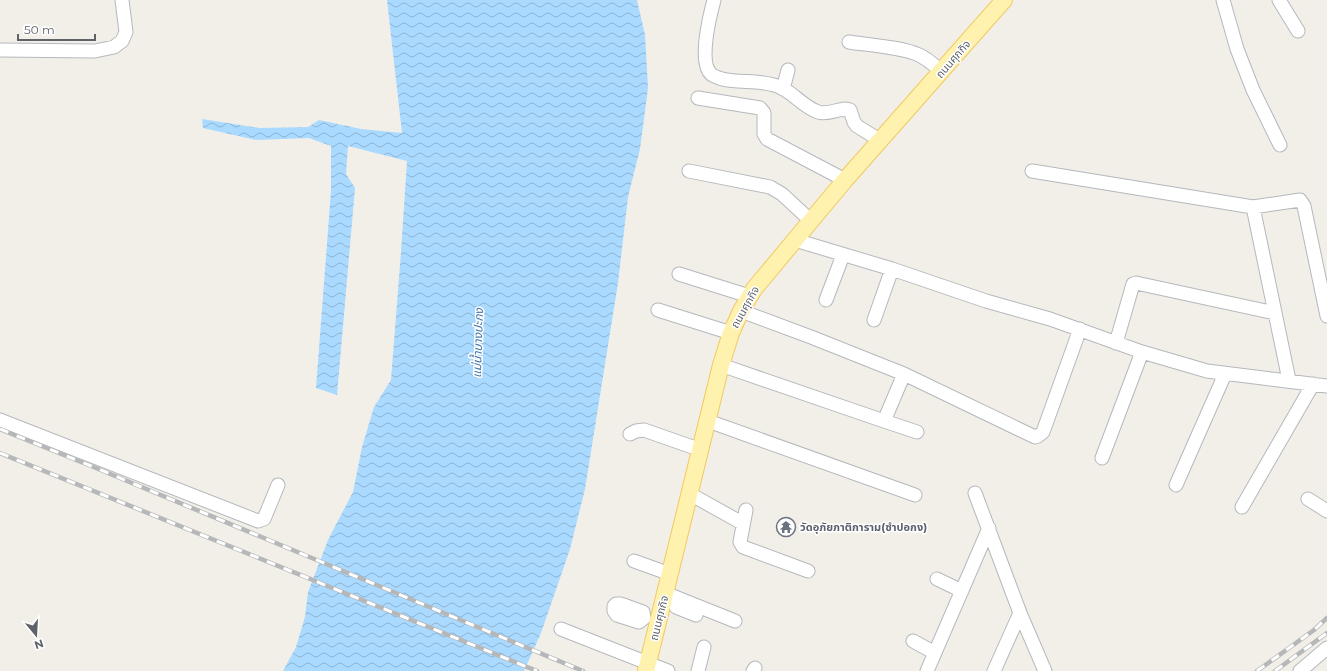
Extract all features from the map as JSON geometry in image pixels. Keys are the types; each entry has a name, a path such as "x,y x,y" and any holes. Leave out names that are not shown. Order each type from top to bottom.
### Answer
{"main road":[{"name":"ถนนศุภกิจ","path":"647,667 651,621 664,597 670,574 700,499 701,450 721,365 731,333 749,296 845,180 1004,0"}],"street":[{"path":"0,50 95,51 114,47 122,41 126,32 122,0"},
{"path":"714,0 708,21 705,48 706,68 711,75 722,79 773,84 783,89 807,107 819,113 834,112 841,109 850,110 856,126 881,141"},
{"path":"1223,0 1239,56 1253,90 1280,145"},
{"path":"1279,0 1298,31"},
{"path":"849,42 896,49 919,55 928,60 942,72"},
{"path":"783,89 788,70"},
{"path":"698,98 760,108 764,113 764,134 767,139 845,180"},
{"path":"689,171 770,187 782,194 811,221"},
{"path":"1032,171 1253,207 1300,200 1304,206 1326,309"},
{"path":"1253,207 1289,380"},
{"path":"795,240 986,301 1050,319 1142,352 1207,371 1289,380 1327,386"},
{"path":"826,300 843,255"},
{"path":"874,320 892,270"},
{"path":"679,274 749,296"},
{"path":"1116,343 1133,284 1136,283 1275,313"},
{"path":"658,310 731,333"},
{"path":"741,311 904,374 1034,437 1043,432 1080,329"},
{"path":"1102,458 1142,352"},
{"path":"721,365 917,432"},
{"path":"884,421 904,374"},
{"path":"1176,485 1225,374"},
{"path":"1242,507 1313,384"},
{"path":"0,420 258,521 264,519 278,485"},
{"path":"708,422 915,495"},
{"path":"630,434 636,431 644,430 701,450"},
{"path":"975,493 1020,613 1045,671"},
{"path":"700,499 744,516 740,542 743,547 808,571"},
{"path":"1308,500 1327,511"},
{"path":"927,671 989,528"},
{"path":"634,561 670,574"},
{"path":"937,579 962,591"},
{"path":"664,597 696,615"},
{"path":"664,597 735,621"},
{"path":"994,671 1020,613"},
{"path":"562,629 647,667 668,671"},
{"path":"913,641 935,653"},
{"path":"698,671 704,647"},
{"path":"1300,671 1327,648"}],"water":[{"name":"แม่น้ำบางปะกง","path":"387,0 637,0 645,35 648,88 640,149 628,197 618,283 585,489 570,549 541,633 524,671 283,671 296,647 305,617 308,592 328,540 353,492 362,447 374,407 391,380 407,161 348,146 346,174 355,188 337,395 316,388 331,191 331,146 309,138 256,140 203,128 202,119 260,128 308,127 319,120 361,129 402,133"}],"railway":[{"path":"0,429 583,671"},
{"path":"0,453 537,671"},
{"path":"1257,671 1314,630 1327,618"},
{"path":"1275,671 1327,633"}],"place":[{"name":"วัดอุภัยภาติการาม(ซำปอกง)","path":"786,527"}]}
